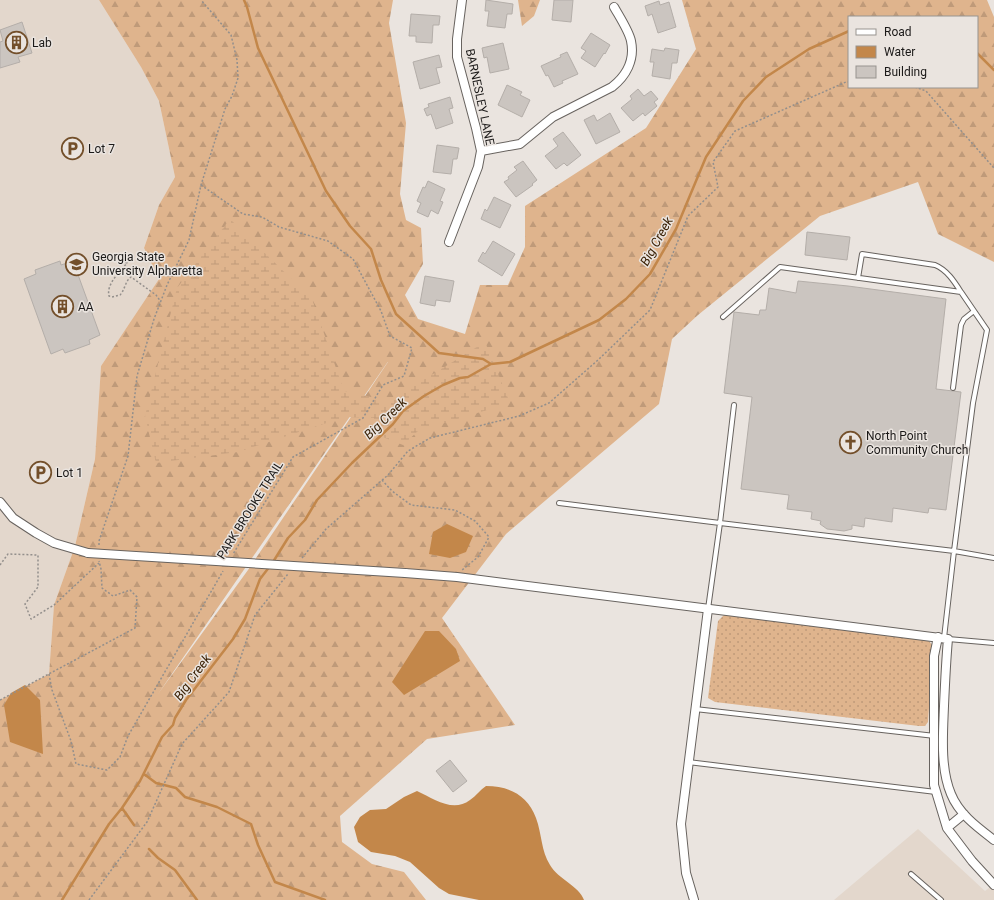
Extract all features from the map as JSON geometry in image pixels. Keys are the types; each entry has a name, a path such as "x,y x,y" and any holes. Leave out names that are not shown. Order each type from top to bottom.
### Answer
{"street":[{"name":"BARNESLEY LANE","path":"449,242 478,167 481,151 457,57 457,39 462,0"},
{"path":"481,151 520,144 553,117 612,87 620,81 626,74 632,51 631,40 614,7"},
{"path":"0,502 13,518 36,533 54,543 88,553 457,577 943,638"},
{"path":"694,900 686,873 681,824 708,609"},
{"path":"943,638 934,656 934,786 948,828 972,861 994,884"},
{"path":"943,638 943,737 945,770 950,793 959,808 975,826 994,840"},
{"path":"948,828 964,814"}],"lane":[{"path":"858,278 862,254 935,265 942,268 952,278 987,330 973,403 943,638 994,643"},
{"path":"723,317 780,267 961,292"},
{"path":"953,388 961,325 964,320 974,311"},
{"path":"708,609 734,405"},
{"path":"559,503 720,524 954,551 994,558"},
{"path":"695,709 943,737"},
{"path":"688,762 936,792"},
{"path":"911,874 941,900"}],"path":[{"path":"99,548 99,541 128,456 137,376 154,319 189,240 201,186 225,109 232,96 238,78 237,60 231,35 201,0"},
{"path":"300,560 326,529 388,475 408,451 430,438 519,416 549,403 598,360 650,310 688,216 718,187 713,162 735,131 848,82"},
{"path":"918,88 926,91 994,168"},
{"name":"PARK BROOKE TRAIL","path":"201,186 244,214 262,217 279,227 328,241 353,259 381,311 390,336 412,348 404,376 383,385 363,418 293,457 232,557"},
{"path":"118,259 127,263 115,277 109,289 109,296 112,298 120,296 128,279 131,277 156,295 161,302"},
{"path":"382,480 411,505 455,510 475,521 489,537 478,557 460,572 457,577"},
{"path":"0,565 8,554 38,555 38,587 25,604 31,619 54,605 99,563"},
{"path":"0,700 135,628 137,597 130,590 113,596 102,588 99,556"},
{"name":"PARK BROOKE TRAIL","path":"49,674 52,690 71,741 76,764 107,770 120,757 128,736 223,570"},
{"path":"89,900 147,822 182,744 229,692 255,615 290,572"}],"shaded area":[{"name":"Georgia State University Alpharetta","path":"0,0 99,0 141,67 159,101 175,177 159,205 144,248 159,279 101,366 95,459 75,546 54,605 49,674 0,700"},
{"path":"918,829 985,891 994,884 994,900 834,900"}],"green space":[{"path":"99,0 393,0 389,23 406,123 400,194 406,220 421,228 423,264 405,295 418,319 465,334 480,285 508,285 525,247 525,206 646,128 696,49 682,0 987,0 994,17 994,262 938,234 918,182 820,216 698,315 672,339 659,404 506,534 442,618 515,725 427,739 340,816 342,842 372,864 404,872 426,900 0,900 0,700 49,674 54,605 75,546 95,459 101,366 159,279 144,248 159,205 175,177 159,101 141,67","holes":["388,362 248,570 158,694"]},
{"path":"518,0 540,0 534,16 522,26"},
{"path":"230,219 312,299 344,391 389,401 485,342 510,403 418,431 403,445 375,434 374,418 345,417 238,452 156,463 145,416 177,288"},
{"path":"724,615 928,640 933,646 928,722 925,726 919,726 715,702 708,698 718,621"}],"water":[{"path":"447,524 473,536 466,552 450,558 429,554 433,532"},
{"path":"425,631 439,631 456,649 460,661 404,695 392,682"},
{"path":"25,685 40,700 43,754 10,742 4,705 11,693"},
{"path":"486,786 495,786 510,790 523,798 533,810 547,860 558,874 578,891 584,900 479,900 449,894 439,888 410,862 395,856 371,852 358,842 354,827 360,817 370,810 386,809 404,797 417,791 437,801 450,805 464,804"}],"building":[{"path":"486,0 513,4 512,14 507,14 505,28 487,26 489,11 485,11"},
{"path":"554,0 573,0 571,22 552,20"},
{"path":"659,1 660,5 669,2 676,27 658,33 652,14 648,16 645,6"},
{"path":"411,14 440,16 439,25 433,25 432,43 416,42 416,36 409,36"},
{"name":"Lab","path":"22,22 32,53 18,57 20,62 0,68 0,42 3,41 0,30"},
{"path":"591,33 610,45 595,67 581,58 586,51 581,48"},
{"path":"503,43 509,69 490,73 487,57 484,58 482,48"},
{"path":"665,48 679,50 677,63 672,63 670,79 652,76 654,62 650,62 652,49 664,51"},
{"path":"567,52 578,74 562,81 563,83 554,87 548,75 546,76 541,66 561,57 560,55"},
{"path":"439,55 442,67 436,68 440,83 420,89 413,62"},
{"path":"507,85 522,92 520,95 530,100 522,117 498,105"},
{"path":"638,89 644,96 651,91 658,99 654,102 657,106 645,116 643,113 633,121 621,108 632,99 630,96"},
{"path":"450,97 453,108 449,109 453,123 436,129 431,114 427,116 424,109 429,107 428,104"},
{"path":"610,113 620,132 596,144 584,120 594,115 597,121"},
{"path":"563,132 581,155 567,166 564,163 556,169 545,156 558,146 553,139"},
{"path":"437,145 459,148 457,159 453,159 451,174 433,172"},
{"path":"523,161 537,180 532,184 533,185 516,197 504,182 517,170 514,167"},
{"path":"428,181 445,189 440,201 443,202 438,214 431,210 428,217 417,212 421,203 417,201 423,187 425,188"},
{"path":"494,197 511,205 500,228 481,219 485,209 487,211"},
{"path":"807,232 850,237 847,260 805,255"},
{"path":"493,241 515,254 502,276 478,261 483,252 485,254"},
{"name":"AA","path":"60,261 61,265 73,261 100,335 89,340 90,344 65,353 63,349 51,354 24,279 36,274 35,270"},
{"path":"425,276 454,281 450,302 436,300 435,306 420,303"},
{"name":"North Point Community Church","path":"798,281 946,299 936,389 961,392 946,510 929,508 928,513 893,508 892,522 865,518 864,527 852,525 852,529 844,531 827,529 820,524 821,521 811,519 812,512 787,509 789,495 741,489 752,397 724,393 734,312 759,315 760,310 766,310 769,288 796,293"},
{"path":"450,760 467,781 453,792 436,771"}],"waterway":[{"path":"244,0 258,48 326,191 350,226 371,249 381,280 396,314 439,353 483,359 491,364"},
{"name":"Big Creek","path":"273,562 288,538 305,520 317,500 352,463 393,424 403,411 443,385 460,378 468,377 491,364 510,362 599,320 626,299 650,274 676,229 706,157 743,101 766,77 809,49 848,31"},
{"name":"Big Creek","path":"978,54 994,70"},
{"name":"Big Creek","path":"62,900 109,824 140,781 162,737 173,725 175,718 186,700 233,639 245,619 260,579 270,566"},
{"path":"144,774 156,783 176,788 185,797 217,807 251,824 258,845 275,882 325,900"},
{"path":"122,808 134,825"},
{"path":"149,849 158,858 175,870 197,900"}],"place":[{"name":"Lab","path":"16,43"},
{"name":"Lot 7","path":"73,149"},
{"name":"Georgia State University Alpharetta","path":"76,264"},
{"name":"AA","path":"62,307"},
{"name":"North Point Community Church","path":"851,443"},
{"name":"Lot 1","path":"41,473"}]}
